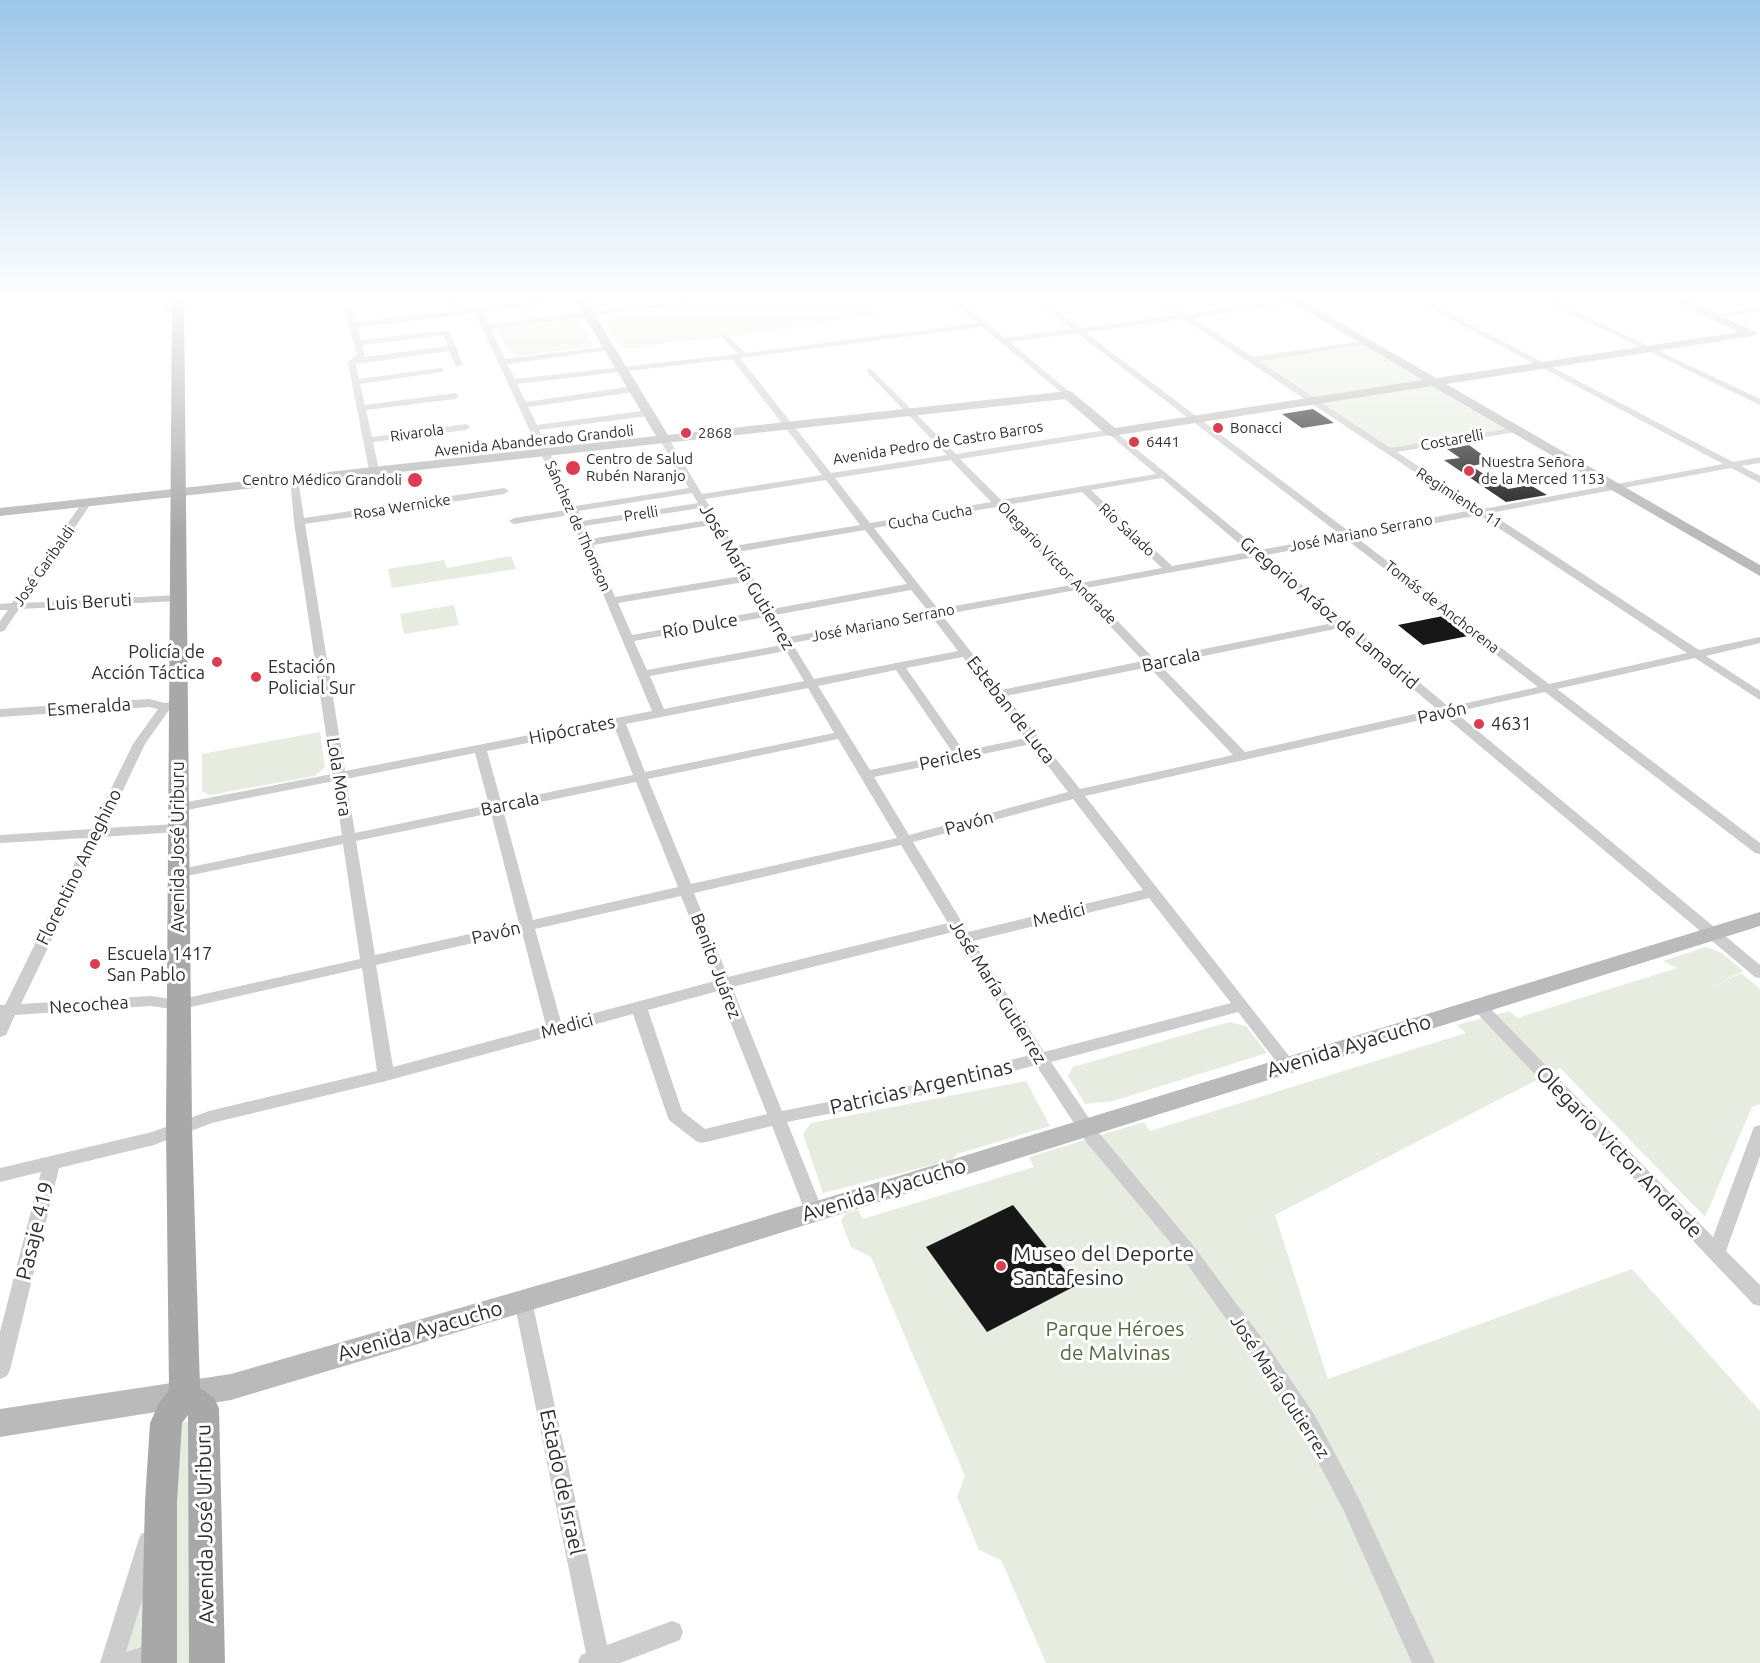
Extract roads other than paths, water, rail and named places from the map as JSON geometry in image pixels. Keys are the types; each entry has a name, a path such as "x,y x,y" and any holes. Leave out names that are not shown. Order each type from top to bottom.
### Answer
{"main road":[{"name":"Avenida José Uriburu","path":"159,1658 161,1502 166,1423 178,1396 177,818 171,706 179,598 178,377"},
{"name":"Avenida José Uriburu","path":"178,1396 203,1408 207,1663"}],"street":[{"path":"355,377 375,473"},
{"path":"356,382 394,377"},
{"name":"Sánchez de Thomson","path":"509,377 573,510 659,712"},
{"path":"512,382 561,377"},
{"name":"José María Gutierrez","path":"626,377 866,776 1040,1059 1086,1128 1186,1249 1260,1351 1307,1421 1352,1504 1424,1663"},
{"name":"Esteban de Luca","path":"750,377 1288,1065"},
{"name":"Olegario Victor Andrade","path":"877,377 1242,757"},
{"name":"Gregorio Aráoz de Lamadrid","path":"1046,377 1760,973"},
{"name":"Tomás de Anchorena","path":"1140,377 1760,850"},
{"name":"Regimiento 11","path":"1275,377 1760,696"},
{"path":"1427,377 1760,571"},
{"name":"Avenida Pedro de Castro Barros","path":"699,497 1472,377"},
{"path":"1564,377 1760,480"},
{"path":"1706,377 1760,402"},
{"path":"522,405 634,389"},
{"path":"361,408 455,396"},
{"name":"Avenida Abanderado Grandoli","path":"0,512 86,505 1070,397"},
{"path":"534,428 648,413"},
{"name":"Rivarola","path":"368,440 466,427"},
{"name":"Costarelli","path":"1388,451 1516,429"},
{"name":"José Mariano Serrano","path":"643,674 935,613 1760,460"},
{"name":"Cucha Cucha","path":"731,550 1164,475"},
{"name":"Lola Mora","path":"293,482 386,1075"},
{"name":"Río Salado","path":"1085,490 1169,569"},
{"name":"Rosa Wernicke","path":"299,522 504,491"},
{"path":"514,521 573,510 699,497"},
{"name":"Prelli","path":"579,524 699,497"},
{"name":"Avenida Abanderado Grandoli","path":"0,517 86,505"},
{"name":"José Garibaldi","path":"0,629 86,505"},
{"path":"587,543 713,522"},
{"path":"612,601 747,578"},
{"name":"Río Dulce","path":"628,639 914,586"},
{"name":"Luis Beruti","path":"0,607 179,598"},
{"name":"Barcala","path":"998,694 1343,624"},
{"name":"Pavón","path":"178,1005 906,840 1077,794 1548,690 1760,640"},
{"name":"Hipócrates","path":"0,839 96,833 177,818 339,776 966,653"},
{"path":"899,666 961,755"},
{"name":"Esmeralda","path":"0,713 149,704 171,706"},
{"name":"Florentino Ameghino","path":"0,1031 5,1011 139,744 171,706"},
{"name":"Benito Juárez","path":"618,720 814,1211"},
{"name":"Barcala","path":"177,874 842,735"},
{"name":"Pericles","path":"866,776 1034,740"},
{"path":"480,748 555,1030"},
{"name":"Medici","path":"178,1128 208,1117 386,1075 723,984 1153,892"},
{"name":"Avenida Ayacucho","path":"0,1423 231,1387 524,1301 1760,919"},
{"name":"Necochea","path":"5,1011 151,1001 178,1005"},
{"name":"Olegario Victor Andrade","path":"1478,1005 1760,1299"},
{"name":"Patricias Argentinas","path":"639,1007 675,1115 702,1136 777,1118 919,1090 1242,1006"},
{"path":"0,1175 154,1138 178,1128"},
{"path":"1716,1253 1754,1169 1760,1132"},
{"name":"Pasaje 419","path":"0,1370 52,1162"},
{"name":"Estado de Israel","path":"524,1301 596,1662"},
{"path":"111,1663 161,1502"},
{"path":"596,1662 672,1632"},
{"path":"127,1663 159,1658"}],"place":[{"name":"Bonacci","path":"1218,428"},
{"name":"2868","path":"686,433"},
{"name":"6441","path":"1134,442"},
{"name":"Centro de Salud Rubén Naranjo","path":"573,468"},
{"name":"Nuestra Señora de la Merced 1153","path":"1469,471"},
{"name":"Centro Médico Grandoli","path":"415,480"},
{"name":"Policía de Acción Táctica","path":"217,662"},
{"name":"Estación Policial Sur","path":"256,677"},
{"name":"4631","path":"1479,724"},
{"name":"Escuela 1417 San Pablo","path":"95,964"},
{"name":"Museo del Deporte Santafesino","path":"1001,1266"}],"park label":[{"name":"Parque Héroes de Malvinas","path":"1115,1341"}]}
